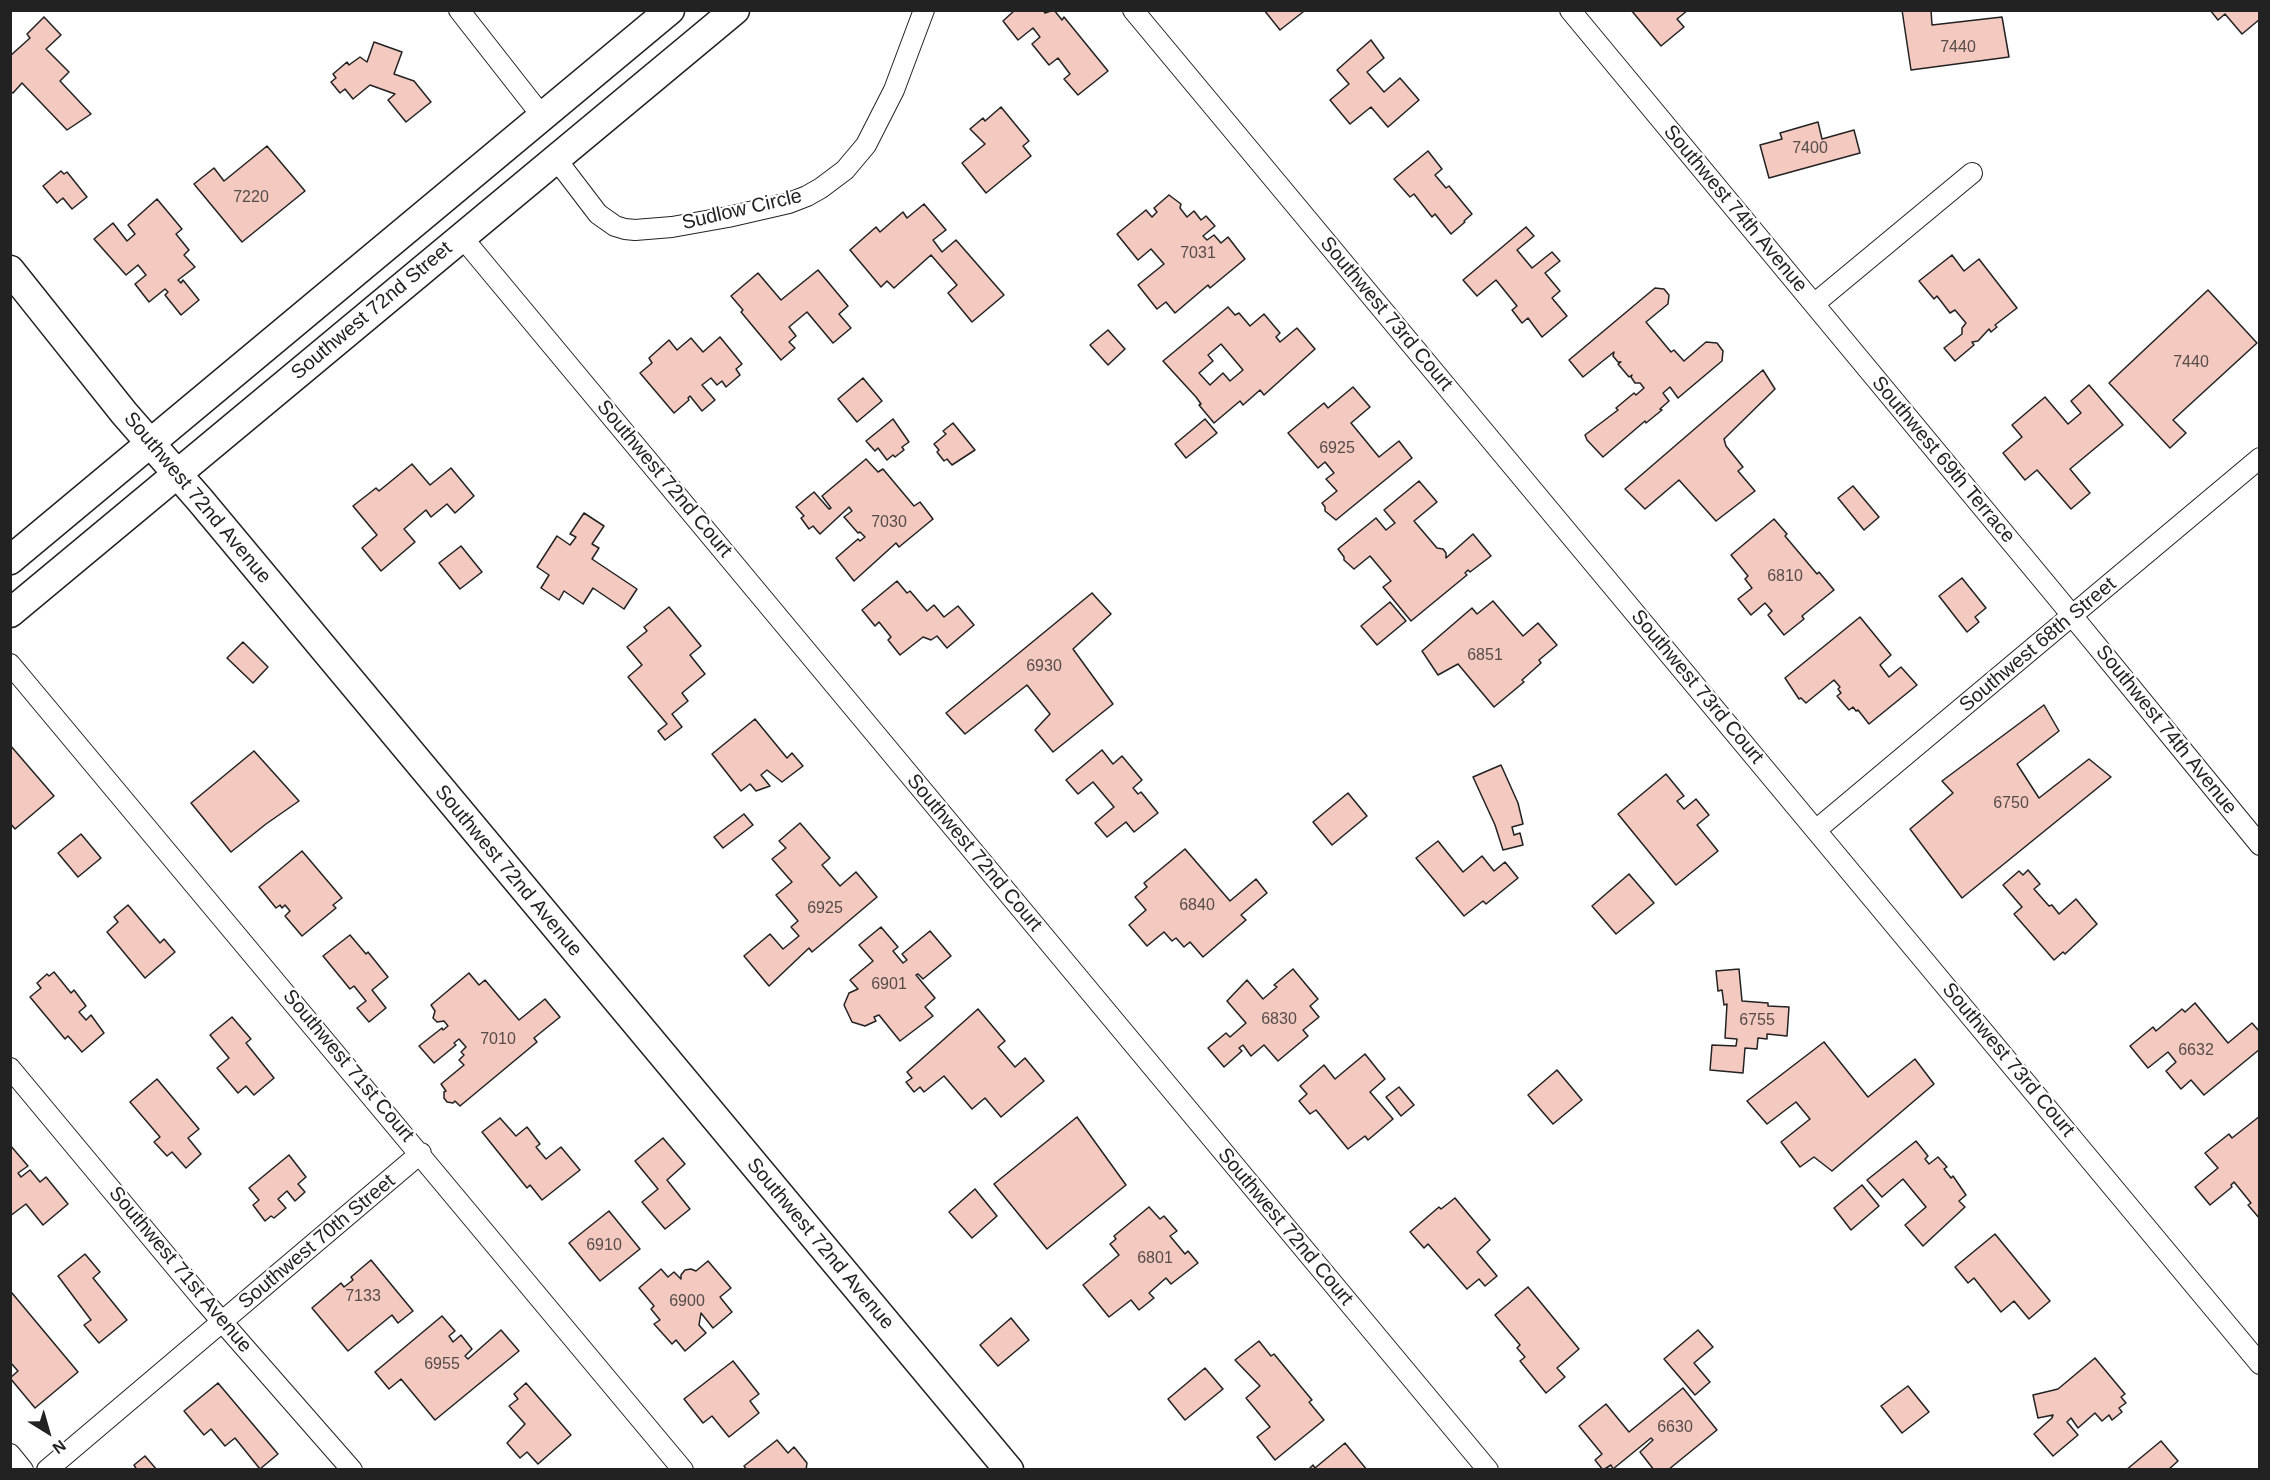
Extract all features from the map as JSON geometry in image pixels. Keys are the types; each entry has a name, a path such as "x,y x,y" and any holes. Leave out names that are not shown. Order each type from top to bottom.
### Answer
{"main road":[{"name":"Southwest 72nd Street","path":"10,560 670,10"},
{"name":"Southwest 72nd Street","path":"10,613 735,10"},
{"path":"555,159 557,137 574,90"},
{"name":"Southwest 72nd Avenue","path":"10,270 150,442 1009,1470"}],"street":[{"path":"459,10 542,116"},
{"name":"Sudlow Circle","path":"555,159 598,214 615,226 635,231 709,220 772,207 807,196 845,170 866,145 898,79 924,10"},
{"name":"Southwest 73rd Court","path":"1133,10 2259,1364"},
{"name":"Southwest 74th Avenue","path":"1570,10 1814,304 1972,173"},
{"name":"Southwest 72nd Court","path":"461,236 1488,1470"},
{"name":"Southwest 69th Terrace","path":"1814,304 2073,616"},
{"name":"Southwest 68th Street","path":"1816,830 2259,458"},
{"name":"Southwest 74th Avenue","path":"2073,616 2259,844"},
{"name":"Southwest 71st Court","path":"10,664 421,1153 683,1470"},
{"name":"Southwest 71st Avenue","path":"10,1068 223,1322 352,1470"},
{"name":"Southwest 70th Street","path":"46,1470 421,1153"},
{"path":"10,1454 23,1470"}],"building":[{"path":"1015,10 1043,10 1045,13 1054,10 1062,20 1064,17 1108,71 1078,95 1064,79 1070,74 1058,58 1049,65 1032,44 1040,37 1033,28 1018,40 1003,21"},
{"path":"1264,10 1302,10 1303,12 1280,30"},
{"path":"1631,10 1688,10 1677,19 1684,27 1661,46"},
{"path":"1902,10 1931,10 1932,25 2002,17 2009,57 1911,70"},
{"path":"2210,10 2260,10 2260,19 2242,34 2225,14 2218,20"},
{"path":"44,17 61,35 46,49 69,72 60,81 91,114 67,130 22,83 13,93 10,91 10,56 30,38 27,34"},
{"path":"1371,40 1384,58 1367,72 1384,92 1400,78 1419,100 1388,127 1371,107 1350,124 1330,100 1349,84 1337,70"},
{"path":"374,42 402,52 394,74 414,81 431,102 406,122 388,100 395,94 370,85 353,99 345,89 340,93 331,82 336,78 333,74 347,62 349,65 360,57 367,62"},
{"path":"1001,107 1029,141 1023,146 1031,156 986,193 962,163 985,144 970,129 983,118 985,121"},
{"path":"1818,122 1822,139 1854,130 1860,153 1769,178 1760,145 1782,139 1780,133"},
{"path":"267,146 305,191 242,242 194,184 214,168 224,181"},
{"path":"1428,151 1442,169 1435,175 1446,188 1449,186 1472,214 1451,234 1435,214 1432,217 1414,194 1410,197 1394,179"},
{"path":"61,171 64,174 67,172 87,197 72,209 63,198 57,203 43,186"},
{"path":"1169,195 1181,204 1180,208 1187,217 1194,211 1201,220 1206,216 1215,226 1203,236 1207,240 1214,235 1221,243 1228,237 1245,259 1210,288 1208,285 1175,313 1166,302 1157,309 1138,285 1164,264 1151,249 1138,260 1117,234 1146,210 1152,217 1157,212 1154,208"},
{"path":"157,199 182,229 176,234 189,250 184,255 195,267 178,280 181,283 183,280 199,300 181,315 165,295 168,292 165,289 149,302 135,284 146,275 138,265 126,275 94,239 113,223 127,241 135,234 128,225"},
{"path":"924,204 946,230 933,240 942,252 956,240 1004,295 972,322 948,293 957,285 931,255 894,288 887,281 881,287 850,250 876,227 880,232 903,212 907,218"},
{"path":"1526,227 1534,236 1517,250 1532,268 1552,252 1560,261 1545,273 1560,291 1552,298 1567,316 1542,337 1528,318 1522,323 1512,310 1517,306 1496,280 1477,296 1463,280"},
{"path":"1952,255 1964,271 1979,259 2017,308 1995,325 1997,327 1991,332 1989,329 1978,341 1972,342 1974,345 1955,361 1944,348 1962,334 1962,328 1966,323 1955,310 1950,313 1937,296 1934,299 1919,281"},
{"path":"818,270 848,306 839,314 851,328 833,343 807,312 789,327 796,336 789,342 795,348 781,360 741,312 743,310 731,296 758,273 781,300"},
{"path":"1655,288 1664,289 1669,295 1668,304 1646,322 1671,352 1674,350 1684,361 1706,342 1717,343 1723,351 1722,361 1678,398 1670,387 1663,393 1669,401 1660,409 1662,410 1646,423 1645,421 1603,457 1585,435 1618,410 1616,408 1634,393 1636,395 1644,388 1640,383 1635,383 1632,375 1629,377 1618,364 1621,362 1613,356 1614,352 1583,377 1569,360"},
{"path":"2208,290 2257,343 2173,420 2186,433 2170,448 2109,383"},
{"path":"1228,307 1235,315 1239,313 1250,326 1264,314 1280,333 1276,337 1280,342 1297,328 1315,349 1264,395 1260,390 1243,405 1240,401 1214,423 1199,405 1201,404 1196,397 1163,361","holes":["1221,344 1243,370 1230,381 1223,373 1210,385 1199,373 1213,361 1208,355"]},
{"path":"1108,330 1125,349 1108,365 1090,345"},
{"path":"720,337 742,364 736,369 740,375 726,387 722,381 717,385 711,378 702,385 715,400 702,411 690,396 689,400 674,413 640,373 652,363 649,358 669,340 677,350 691,338 703,352"},
{"path":"1763,370 1775,389 1724,439 1726,446 1743,467 1738,471 1755,491 1716,521 1679,480 1645,509 1625,489"},
{"path":"863,378 882,401 857,422 838,399"},
{"path":"2089,385 2123,425 2070,469 2090,493 2071,509 2037,470 2025,480 2003,453 2022,437 2012,425 2045,397 2068,424 2081,413 2071,401"},
{"path":"1353,387 1370,407 1351,423 1379,457 1399,441 1412,458 1336,520 1325,511 1322,503 1337,491 1326,479 1334,473 1325,462 1318,468 1288,433 1324,403 1328,408"},
{"path":"893,419 909,442 902,447 904,450 887,460 878,448 875,451 866,441"},
{"path":"1205,419 1217,433 1186,458 1175,444"},
{"path":"953,423 975,450 952,465 947,459 944,461 934,444 946,434 943,431"},
{"path":"866,459 878,472 883,469 914,506 920,502 933,519 899,547 896,543 854,581 836,558 858,539 860,541 865,537 860,532 858,533 844,517 852,511 849,507 820,534 813,526 809,529 801,518 804,516 796,507 814,492 829,509 831,508 822,496"},
{"path":"412,464 430,485 451,468 474,496 455,513 447,504 431,517 426,510 404,529 415,542 381,571 362,548 377,535 353,506 376,488 379,491"},
{"path":"1419,481 1437,502 1414,521 1437,548 1443,549 1446,558 1473,534 1491,556 1470,572 1468,570 1465,573 1467,575 1411,621 1383,587 1391,581 1370,556 1354,569 1344,560 1338,549 1376,518 1386,530 1395,523 1384,510"},
{"path":"1853,486 1879,517 1864,530 1838,498"},
{"path":"584,513 604,526 592,544 599,548 592,559 637,589 624,609 593,588 583,604 564,591 559,600 541,588 549,575 537,567 557,536 570,545 576,537 570,534"},
{"path":"1774,519 1787,534 1785,536 1817,574 1819,572 1834,590 1802,616 1804,619 1784,635 1768,615 1772,611 1765,603 1751,615 1738,599 1752,588 1745,579 1748,576 1731,555"},
{"path":"461,546 482,572 460,589 439,563"},
{"path":"1962,578 1986,608 1975,617 1979,622 1967,632 1939,596"},
{"path":"897,581 907,593 910,591 927,611 934,605 944,617 958,606 974,625 947,648 937,636 931,640 923,637 900,655 888,640 891,637 879,622 875,626 862,610"},
{"path":"1092,593 1111,614 1073,649 1113,704 1053,752 1035,730 1050,714 1027,685 965,734 946,713"},
{"path":"1493,601 1523,636 1538,623 1557,645 1539,660 1541,663 1522,680 1524,682 1494,707 1458,664 1438,675 1422,651 1472,608 1477,614"},
{"path":"1390,602 1406,621 1377,645 1361,626"},
{"path":"669,607 701,646 690,655 705,674 682,693 688,701 672,714 682,727 665,740 658,731 667,724 628,677 642,665 627,647 647,631 644,627"},
{"path":"1860,617 1891,655 1880,665 1889,677 1901,667 1917,685 1869,724 1858,710 1856,711 1853,707 1849,710 1837,696 1841,693 1838,689 1840,687 1834,680 1806,703 1801,698 1799,699 1785,678"},
{"path":"243,642 268,667 253,683 227,658"},
{"path":"2044,705 2059,731 2017,764 2039,798 2089,759 2111,777 1962,898 1910,829 1953,793 1942,781"},
{"path":"755,719 787,758 792,753 803,766 782,782 767,770 761,775 770,786 756,791 750,784 741,791 712,754"},
{"path":"10,745 54,796 15,829 10,823"},
{"path":"1102,750 1113,764 1122,756 1142,780 1133,788 1138,794 1141,792 1158,813 1134,832 1126,822 1107,837 1095,823 1114,807 1093,782 1078,794 1066,780"},
{"path":"254,751 299,801 231,852 191,803"},
{"path":"1501,765 1518,803 1523,824 1512,827 1514,835 1520,833 1523,845 1503,850 1495,825 1473,777"},
{"path":"1666,774 1684,796 1677,801 1684,809 1696,799 1709,815 1697,825 1718,851 1676,885 1618,814"},
{"path":"1348,793 1367,816 1332,845 1313,822"},
{"path":"744,814 753,825 723,848 714,837"},
{"path":"800,823 830,858 822,865 840,886 856,872 877,897 812,952 809,948 769,986 744,956 770,934 783,949 799,936 791,927 798,921 776,895 792,882 772,859 786,848 779,841"},
{"path":"81,834 101,858 78,877 58,853"},
{"path":"1438,841 1463,872 1482,856 1494,871 1505,862 1518,878 1486,904 1483,901 1464,916 1416,858"},
{"path":"1185,849 1230,901 1256,879 1267,893 1241,915 1246,920 1203,957 1190,942 1184,947 1176,938 1172,941 1164,932 1147,946 1129,925 1146,910 1135,897 1147,887 1144,883"},
{"path":"302,851 342,898 333,905 336,908 302,936 285,916 290,911 285,905 282,908 280,905 276,908 259,887"},
{"path":"2028,870 2040,884 2034,889 2059,914 2076,899 2097,924 2065,954 2063,952 2054,960 2014,914 2022,907 2003,885 2019,871 2023,875"},
{"path":"1629,874 1654,903 1616,934 1592,906"},
{"path":"128,905 160,943 164,939 175,952 145,978 107,932 118,922 114,917"},
{"path":"881,927 898,947 893,951 903,963 907,960 902,954 930,931 951,956 923,979 918,974 916,975 935,998 925,1007 933,1016 900,1041 879,1015 874,1017 876,1021 865,1026 852,1022 844,1005 849,993 858,989 850,980 873,961 859,945"},
{"path":"350,935 366,954 368,952 388,977 372,990 386,1008 369,1022 357,1008 366,1001 354,986 350,989 323,956"},
{"path":"1293,969 1318,999 1310,1006 1319,1017 1303,1030 1308,1036 1278,1061 1264,1045 1251,1056 1243,1045 1239,1048 1242,1051 1224,1067 1208,1048 1226,1033 1230,1037 1246,1023 1227,1001 1247,980 1263,999 1277,987 1274,985"},
{"path":"1739,969 1742,1001 1789,1007 1787,1036 1767,1034 1767,1039 1758,1038 1757,1049 1745,1048 1743,1073 1710,1070 1712,1045 1736,1046 1737,1039 1725,1038 1727,1004 1724,1005 1722,990 1718,991 1716,971"},
{"path":"54,972 71,993 74,990 86,1006 79,1012 86,1020 91,1015 104,1033 82,1052 68,1036 65,1039 30,997 41,988 37,983 47,974 49,976"},
{"path":"469,973 479,985 485,980 519,1020 545,999 560,1017 534,1038 537,1042 460,1106 455,1101 447,1102 444,1098 446,1091 441,1084 464,1065 459,1060 464,1055 461,1052 466,1047 459,1039 454,1043 456,1045 434,1063 419,1046 448,1026 444,1021 437,1022 433,1018 435,1011 431,1005"},
{"path":"2195,1003 2228,1043 2252,1023 2260,1032 2260,1049 2204,1095 2191,1080 2181,1089 2166,1071 2176,1062 2168,1052 2148,1068 2130,1046 2153,1027 2156,1031 2182,1009 2185,1012"},
{"path":"978,1009 1005,1041 998,1047 1015,1067 1025,1058 1044,1081 1001,1117 985,1098 972,1109 944,1076 924,1092 920,1087 914,1092 906,1082 912,1078 907,1072"},
{"path":"232,1017 251,1039 246,1043 274,1078 254,1095 246,1086 238,1093 217,1068 229,1058 210,1035"},
{"path":"1824,1042 1868,1097 1915,1059 1934,1084 1832,1171 1814,1157 1800,1167 1781,1142 1810,1119 1796,1102 1767,1124 1747,1101"},
{"path":"1365,1054 1385,1079 1370,1092 1393,1119 1368,1140 1365,1136 1348,1149 1316,1110 1310,1114 1299,1101 1307,1094 1300,1086 1324,1065 1335,1079"},
{"path":"1557,1070 1582,1100 1553,1124 1528,1095"},
{"path":"157,1079 199,1129 188,1138 201,1154 186,1168 172,1152 167,1156 154,1142 160,1137 130,1102"},
{"path":"1399,1087 1414,1105 1401,1116 1386,1097"},
{"path":"2260,1116 2260,1219 2248,1205 2251,1203 2234,1182 2232,1187 2210,1205 2195,1187 2218,1168 2205,1153 2229,1134 2232,1138"},
{"path":"1077,1117 1126,1185 1047,1249 994,1184"},
{"path":"500,1118 516,1136 527,1127 540,1144 536,1147 546,1159 561,1147 580,1170 542,1200 530,1185 527,1188 482,1132"},
{"path":"663,1138 685,1164 667,1180 690,1209 665,1229 642,1202 658,1189 635,1161"},
{"path":"1916,1141 1928,1156 1925,1159 1929,1164 1938,1157 1947,1167 1944,1169 1951,1178 1953,1176 1966,1195 1959,1201 1965,1207 1923,1246 1905,1225 1926,1207 1903,1179 1882,1197 1867,1180"},
{"path":"10,1145 28,1166 18,1173 21,1177 30,1170 40,1182 46,1177 68,1204 43,1225 26,1204 10,1216"},
{"path":"289,1155 306,1177 298,1184 305,1192 295,1201 287,1191 278,1199 286,1208 274,1218 271,1216 265,1221 253,1205 259,1200 249,1188"},
{"path":"1862,1185 1879,1206 1851,1230 1834,1208"},
{"path":"975,1189 997,1216 972,1238 949,1212"},
{"path":"1455,1198 1490,1240 1477,1252 1497,1276 1485,1286 1479,1279 1467,1289 1428,1244 1424,1248 1410,1232 1439,1207 1441,1209"},
{"path":"1149,1207 1160,1219 1164,1216 1177,1231 1170,1236 1185,1254 1188,1251 1198,1263 1171,1284 1166,1278 1149,1293 1154,1298 1139,1310 1131,1300 1109,1317 1083,1285 1119,1255 1110,1244 1116,1239 1114,1236"},
{"path":"609,1211 640,1249 600,1281 569,1243"},
{"path":"1995,1234 2050,1301 2029,1319 2014,1301 2001,1312 1974,1278 1968,1283 1955,1267"},
{"path":"85,1254 100,1272 93,1278 127,1320 99,1343 84,1325 91,1320 58,1276"},
{"path":"371,1260 413,1311 398,1323 392,1315 348,1351 312,1308 341,1283 344,1287 353,1280 351,1277"},
{"path":"708,1261 731,1288 720,1297 732,1312 713,1328 701,1313 699,1325 706,1333 685,1351 676,1340 672,1344 654,1324 660,1320 651,1309 654,1306 639,1288 661,1269 668,1277 674,1272 681,1279 685,1270 696,1271"},
{"path":"1528,1287 1579,1349 1557,1368 1565,1377 1546,1393 1520,1361 1525,1357 1517,1348 1520,1345 1495,1315"},
{"path":"12,1293 78,1372 35,1408 10,1378 18,1371 10,1362 10,1295"},
{"path":"442,1316 455,1331 449,1336 453,1342 461,1335 472,1349 465,1356 468,1359 501,1330 519,1351 435,1420 401,1379 389,1389 375,1372"},
{"path":"1011,1318 1029,1340 998,1366 980,1345"},
{"path":"1698,1330 1713,1347 1694,1363 1710,1382 1695,1395 1664,1359"},
{"path":"1259,1341 1271,1356 1274,1354 1312,1400 1309,1402 1324,1420 1275,1460 1257,1437 1270,1427 1246,1398 1260,1386 1235,1360"},
{"path":"2095,1358 2125,1394 2121,1397 2126,1403 2119,1408 2122,1412 2112,1420 2109,1415 2102,1421 2095,1413 2078,1428 2071,1418 2067,1422 2078,1435 2053,1456 2034,1434 2053,1415 2038,1418 2033,1395 2058,1389"},
{"path":"733,1361 759,1394 750,1401 759,1413 729,1437 712,1416 703,1423 684,1399"},
{"path":"1205,1368 1223,1389 1185,1420 1168,1399"},
{"path":"218,1383 278,1454 260,1469 235,1438 225,1446 211,1429 204,1435 184,1411"},
{"path":"526,1383 571,1435 538,1464 527,1452 520,1458 507,1443 525,1424 509,1406 518,1399 514,1394"},
{"path":"1908,1386 1929,1412 1902,1433 1881,1406"},
{"path":"1683,1388 1717,1430 1668,1470 1654,1470 1640,1452 1653,1440 1651,1438 1613,1469 1611,1465 1603,1470 1595,1460 1602,1454 1579,1426 1606,1404 1629,1432"},
{"path":"777,1440 788,1453 794,1447 807,1463 806,1470 747,1470 744,1466"},
{"path":"2161,1441 2178,1461 2168,1470 2126,1470"},
{"path":"1345,1443 1367,1470 1308,1470 1313,1465 1315,1468"},
{"path":"145,1456 157,1470 137,1470 134,1465"}]}
